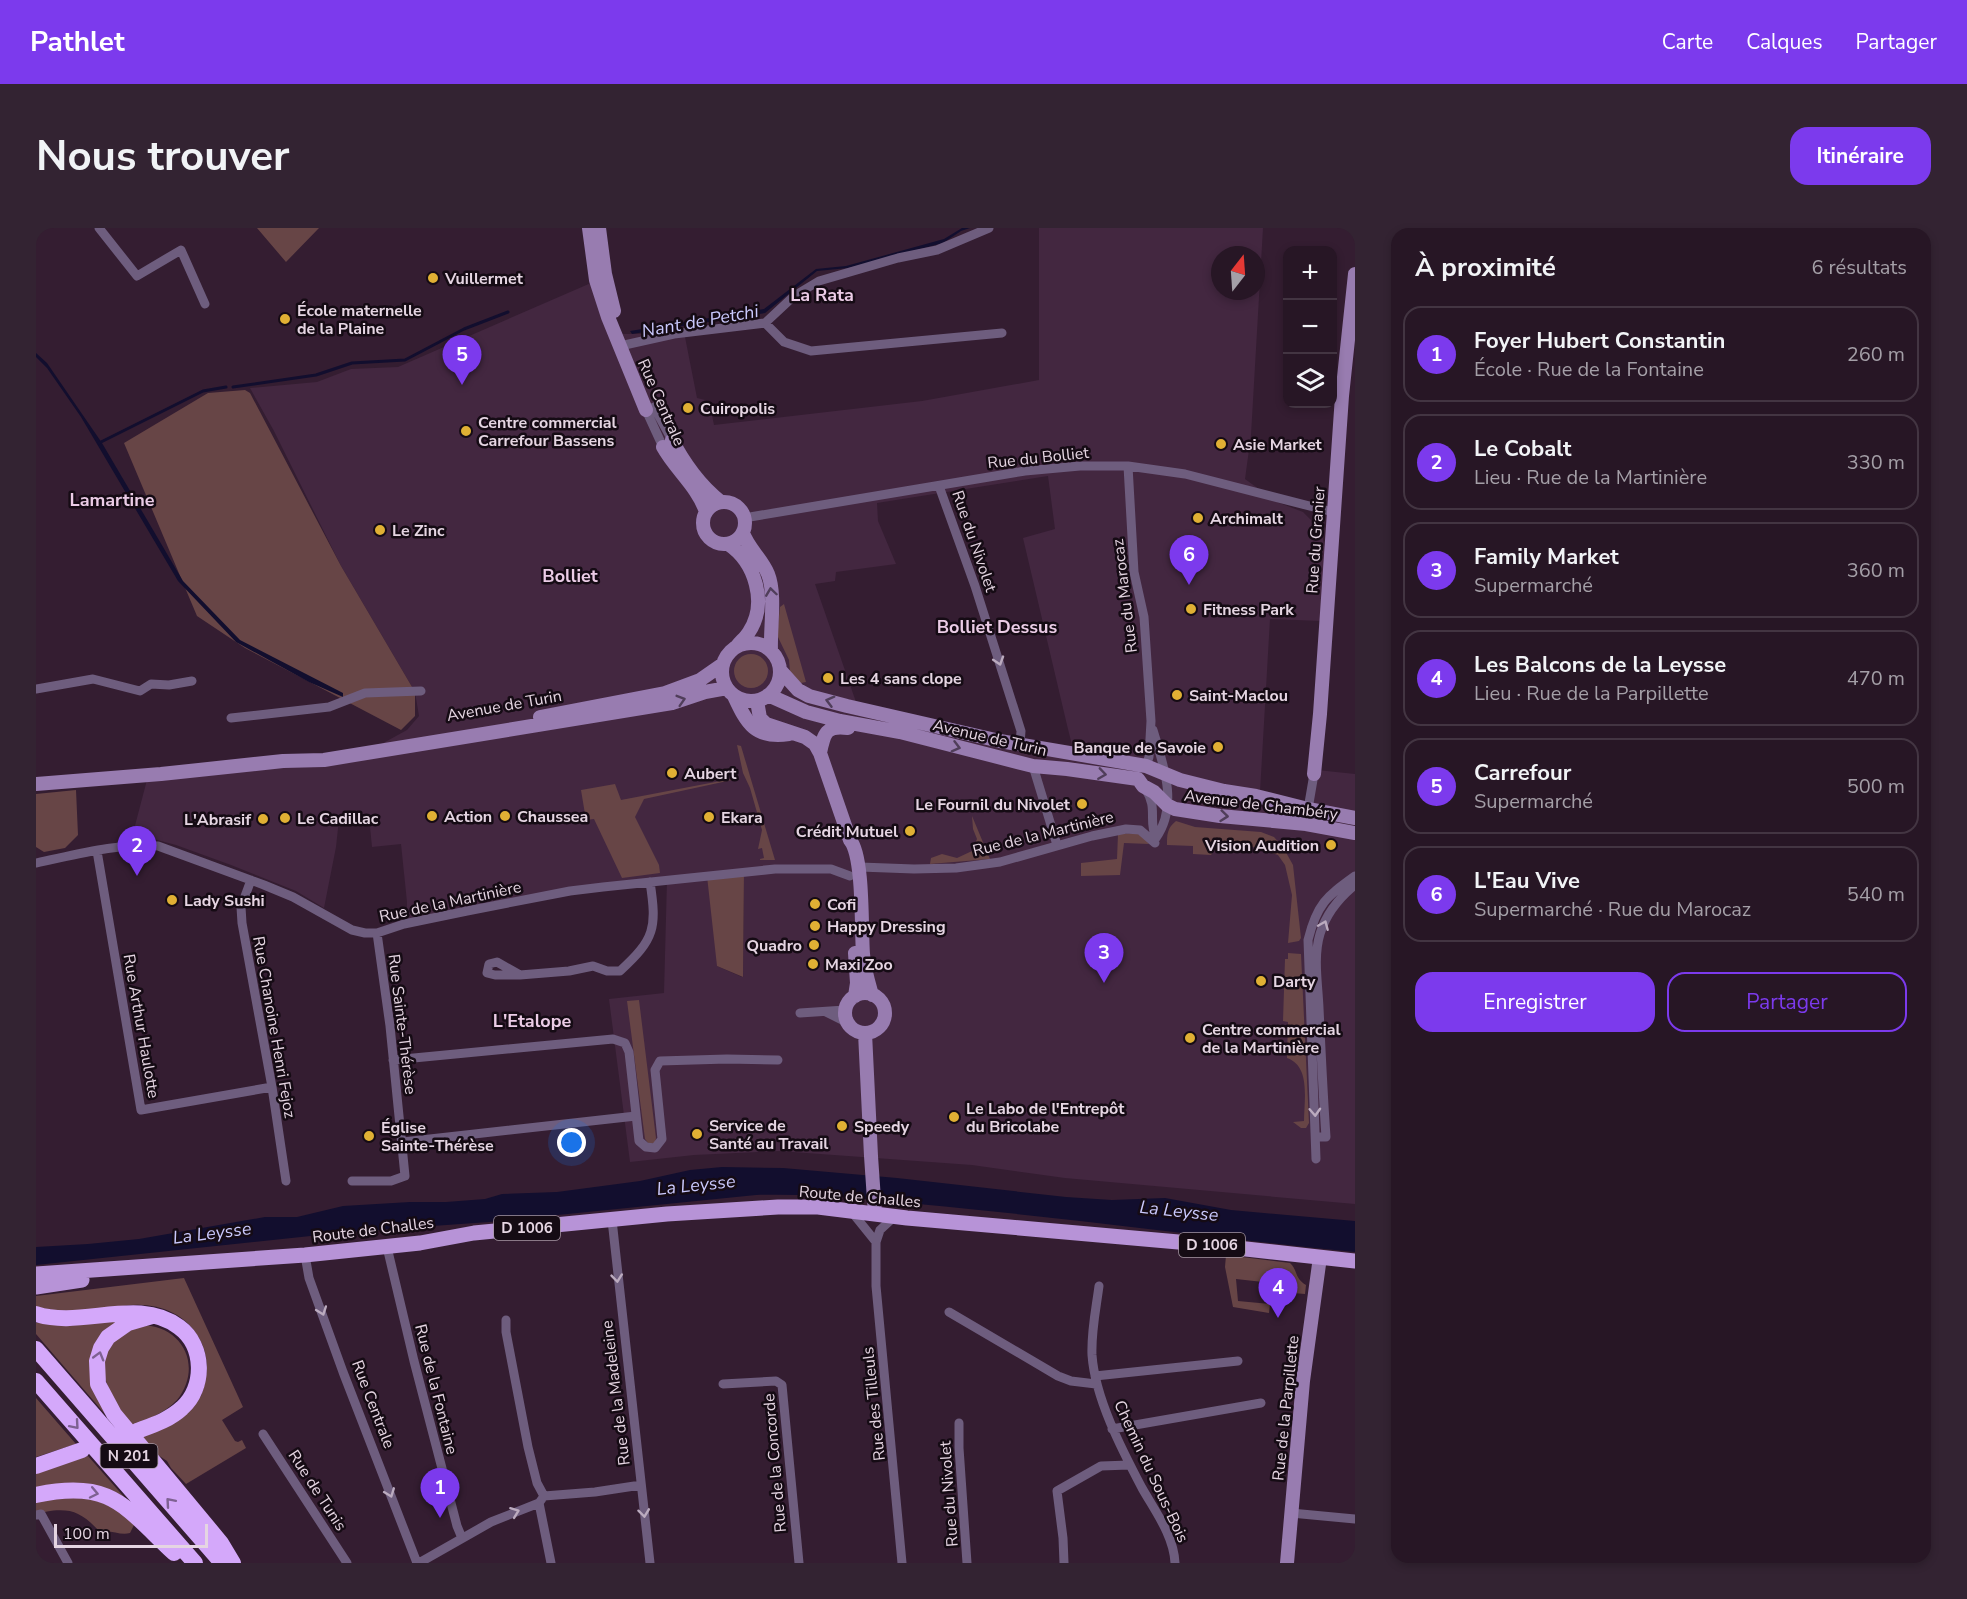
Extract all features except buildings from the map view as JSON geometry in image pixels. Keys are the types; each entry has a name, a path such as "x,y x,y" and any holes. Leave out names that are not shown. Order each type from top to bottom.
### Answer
{"highway":[{"path":"36,1314 62,1320 122,1313 152,1316 173,1323 188,1336 197,1354 198,1379 192,1396 170,1418 137,1431"},
{"path":"152,1316 123,1325 103,1343 97,1361 98,1384 114,1414 206,1525 233,1563"},
{"name":"N 201","path":"36,1349 222,1563"},
{"name":"N 201","path":"36,1381 195,1563"},
{"path":"36,1466 82,1450"},
{"path":"36,1495 59,1490 77,1490 110,1497 125,1505 184,1563"}],"main road":[{"name":"Rue Centrale","path":"589,228 594,274 608,317 624,345"},
{"name":"Rue Centrale","path":"599,228 605,274 615,314 624,345 650,408"},
{"name":"Rue du Granier","path":"1314,774 1342,396 1355,274"},
{"name":"Rue Centrale","path":"667,444 680,456 712,496 721,502"},
{"name":"Rue Centrale","path":"667,444 669,458 702,501 706,512"},
{"path":"743,533 734,542 717,543 708,537 703,528 706,512 710,507 727,502 738,507 744,518 745,540 768,573 773,598 770,625 771,651"},
{"path":"728,544 736,549 750,570 758,586 758,602 749,632 730,652 723,664 723,681 753,729 771,735 794,734"},
{"path":"735,647 754,643 763,645 771,651 779,663 780,670 778,682 763,698 760,718 766,724 810,740 820,753 850,840 857,876 863,956 872,994 882,1003 885,1015 880,1026 871,1032 855,1030 846,1016 850,999 861,994 872,994"},
{"name":"Avenue de Turin","path":"283,761 323,751 531,718 665,693 700,680 723,664"},
{"name":"Avenue de Turin","path":"780,670 798,690 810,696 967,734 1066,752"},
{"name":"Avenue de Turin","path":"36,784 283,761 324,760 672,703 705,692 731,692"},
{"path":"731,692 741,699 763,698"},
{"name":"Avenue de Turin","path":"763,698 840,721 900,732 1032,766 1067,769 1147,789"},
{"path":"820,753 825,734 835,727 890,735 900,732"},
{"path":"416,746 445,732"},
{"name":"Avenue de Chambéry","path":"1066,752 1146,766 1171,778 1355,818"},
{"name":"Avenue de Chambéry","path":"1147,789 1175,809 1306,824 1355,833"},
{"path":"855,996 857,876"},
{"path":"865,1033 875,1208"},
{"name":"Route de Challes","path":"36,1274 305,1255 387,1247 474,1233 667,1214 778,1207 818,1207 850,1211 875,1208 894,1216 1201,1244 1355,1261"},
{"name":"Rue de la Parpillette","path":"1287,1563 1303,1382 1320,1257"},
{"name":"Route de Challes","path":"36,1287 182,1264"}],"street":[{"path":"99,228 137,276 181,250 205,304"},
{"path":"624,345 674,334 765,323 794,296 819,280 898,258 937,250 989,228"},
{"path":"765,323 784,342 811,351 1002,333"},
{"name":"Rue Centrale","path":"650,408 667,444"},
{"name":"Rue du Bolliet","path":"744,518 1054,467 1128,466 1185,474 1333,512"},
{"name":"Rue du Marocaz","path":"1128,466 1134,572 1144,617 1151,722 1149,757 1146,766"},
{"name":"Rue du Nivolet","path":"939,486 975,586 1021,731 1020,744"},
{"path":"36,689 93,679 140,691 151,684 169,686 192,681"},
{"path":"231,718 328,708 365,693 421,691"},
{"name":"Rue du Marocaz","path":"1147,789 1153,832 1156,838 1161,832 1171,778 1151,722"},
{"path":"1032,766 1057,845"},
{"name":"Rue du Granier","path":"1308,809 1314,774"},
{"path":"1147,789 1171,778"},
{"path":"1147,789 1161,785 1171,778"},
{"name":"Rue de la Martinière","path":"36,863 98,851 144,845 158,846 293,897 352,930 376,933 404,924 545,896 650,882 775,869 831,869 857,876 914,869 956,868 1000,862 1057,845 1126,829 1140,830 1155,843"},
{"name":"Rue Arthur Haulotte","path":"98,851 141,1110 272,1087"},
{"path":"1316,1159 1308,947 1312,925 1320,908 1330,893 1355,876"},
{"name":"Rue Chanoine Henri Fejoz","path":"251,880 241,914 272,1087 286,1181"},
{"path":"520,975 568,971 593,966 620,971 636,957 651,934 655,912 650,882"},
{"path":"1316,1137 1326,1137 1317,946 1321,931 1334,907 1355,885"},
{"name":"Rue Sainte-Thérèse","path":"376,933 390,1026 403,1142 405,1176 391,1181"},
{"path":"1308,947 1317,974"},
{"path":"800,1012 826,1012 846,1016"},
{"path":"393,1060 614,1039 625,1042 629,1052 639,1141 646,1147 655,1148 662,1139 655,1070 660,1061 778,1060"},
{"path":"403,1142 636,1116"},
{"path":"352,1181 391,1181 393,1192"},
{"path":"850,1211 876,1242"},
{"path":"876,1242 880,1230 894,1216"},
{"name":"Rue de la Madeleine","path":"612,1220 650,1563"},
{"name":"Rue des Tilleuls","path":"876,1242 876,1286 902,1563"},
{"name":"Rue de la Fontaine","path":"387,1247 437,1449 462,1538"},
{"name":"Rue Centrale","path":"305,1255 309,1278 343,1372 418,1563"},
{"name":"Chemin du Sous-Bois","path":"1099,1286 1093,1330 1096,1380 1113,1429 1173,1545 1175,1563"},
{"path":"949,1312 1059,1376 1077,1383 1238,1360"},
{"path":"506,1320 506,1332 528,1447 542,1499 551,1563"},
{"name":"Rue de la Concorde","path":"723,1384 776,1381 782,1385 799,1563"},
{"path":"1113,1429 1261,1403"},
{"name":"Rue du Nivolet","path":"959,1423 967,1563"},
{"name":"Rue de Tunis","path":"263,1434 347,1563"},
{"path":"1064,1563 1057,1491 1101,1466 1130,1465"},
{"path":"418,1563 491,1521 542,1499 641,1485"},
{"path":"1291,1513 1355,1519"},
{"path":"38,1515 68,1563"}],"shaded area":[{"path":"257,228 319,228 286,262"},
{"path":"1039,228 1263,228 1262,246 1211,246 1211,300 1259,300 1251,435 1245,479 1277,502 1303,512 1314,523 1323,539 1327,559 1322,621 1270,619 1260,792 1312,803 1317,770 1355,774 1355,1204 1065,1178 972,1165 779,1151 694,1155 630,1162 609,999 664,993 667,880 603,887 404,924 407,902 401,844 372,847 370,827 339,819 324,908 296,891 231,865 176,845 146,837 132,837 148,776 376,747 407,730 419,716 415,692 341,566 250,388 317,382 351,369 398,367 591,283 609,334 674,334 685,337 697,398 709,401 714,425 922,401 1039,380","holes":["1048,476 1055,529 1023,538 1072,745 1077,752 856,702 815,584 835,581 836,572 896,564 878,521 877,503","744,872 743,977 717,966"]},
{"path":"245,390 250,393 341,566 415,692 415,716 401,730 245,648 197,616 124,443 208,393"},
{"path":"784,604 806,682 801,683 790,672 789,660 777,635 780,607"},
{"path":"751,654 763,659 768,671 763,683 751,688 739,683 734,671 739,659"},
{"path":"737,745 741,746 775,860 760,860 764,858 762,848 758,849 762,830 750,788 743,773"},
{"path":"731,779 644,799 635,817 659,865 660,873 622,878 594,819 586,820 581,790 615,784 621,800"},
{"path":"76,790 78,835 65,848 44,852 36,847 36,794"},
{"path":"972,816 990,859 930,864 931,858 942,854 957,858 972,851 977,839"},
{"path":"1176,821 1195,827 1261,832 1274,837 1283,847 1293,865 1301,938 1299,941 1288,943 1292,895 1285,865 1278,855 1243,844 1219,843 1211,855 1193,854 1193,846 1167,845 1168,832"},
{"path":"1138,833 1149,844 1124,843 1120,875 1081,876 1081,863 1117,859 1118,834"},
{"path":"744,872 743,977 717,966 707,876"},
{"path":"1288,953 1301,954 1309,1123 1306,1128 1301,1128 1293,1122 1304,1121 1305,1094 1300,1068 1287,1058 1288,1022 1283,1021 1285,959 1288,959"},
{"path":"639,1000 656,1138 655,1143 649,1144 645,1139 627,1001"},
{"path":"1226,1255 1290,1263 1300,1280 1306,1285 1305,1294 1280,1292 1280,1284 1236,1279 1238,1301 1270,1304 1269,1313 1233,1307 1225,1267"},
{"path":"184,1278 243,1407 222,1420 235,1441 242,1440 246,1448 186,1484 167,1461 158,1455 141,1436 201,1396 206,1374 206,1359 203,1345 193,1329 167,1310 145,1305 77,1313 36,1307 36,1296"},
{"path":"128,1316 94,1345 117,1428 36,1334 36,1323"},
{"path":"139,1325 154,1327 177,1339 188,1361 188,1374 185,1387 172,1405 132,1426 116,1406 101,1369 110,1343"},
{"path":"36,1398 76,1444 36,1457"},
{"path":"88,1456 133,1507 36,1490 36,1472"},
{"path":"84,1496 115,1506 134,1525 130,1533 100,1532 78,1514 63,1510 36,1515 36,1501"}],"water":[{"path":"962,228 970,228 943,243 848,268 817,271 765,313 632,334 630,331 764,309 816,269 846,266 944,239"},
{"path":"36,353 47,363 102,443 183,581 240,640 343,693 343,697 309,682 236,642 178,581 81,417 47,368 36,357"},
{"name":"La Leysse","path":"722,1167 783,1168 1066,1197 1112,1200 1165,1198 1231,1210 1355,1221 1355,1252 889,1201 809,1195 756,1195 489,1222 348,1232 36,1265 36,1247 139,1239 265,1217 297,1217 343,1206 446,1202 485,1199 502,1194 557,1192 640,1181 690,1170"}],"waterway":[{"name":"Nant de Petchi","path":"233,387 316,375 352,363 405,360 464,329 508,312"},
{"name":"Nant de Petchi","path":"99,443 203,391 226,387"}],"place":[{"name":"Vuillermet","path":"433,278"},
{"name":"École maternelle de la Plaine","path":"285,319"},
{"name":"Carrefour","path":"462,385"},
{"name":"Cuiropolis","path":"688,408"},
{"name":"Centre commercial Carrefour Bassens","path":"466,431"},
{"name":"Asie Market","path":"1221,444"},
{"name":"Archimalt","path":"1198,518"},
{"name":"Le Zinc","path":"380,530"},
{"name":"L'Eau Vive","path":"1189,585"},
{"name":"Fitness Park","path":"1191,609"},
{"name":"Les 4 sans clope","path":"828,678"},
{"name":"Saint-Maclou","path":"1177,695"},
{"name":"Banque de Savoie","path":"1218,747"},
{"name":"Aubert","path":"672,773"},
{"name":"Le Fournil du Nivolet","path":"1082,804"},
{"name":"Action","path":"432,816"},
{"name":"Chaussea","path":"505,816"},
{"name":"Ekara","path":"709,817"},
{"name":"Le Cadillac","path":"285,818"},
{"name":"L'Abrasif","path":"263,819"},
{"name":"Crédit Mutuel","path":"910,831"},
{"name":"Vision Audition","path":"1331,845"},
{"name":"Le Cobalt","path":"137,876"},
{"name":"Lady Sushi","path":"172,900"},
{"name":"Cofi","path":"815,904"},
{"name":"Happy Dressing","path":"815,926"},
{"name":"Quadro","path":"814,945"},
{"name":"Maxi Zoo","path":"813,964"},
{"name":"Darty","path":"1261,981"},
{"name":"Family Market","path":"1104,983"},
{"name":"Centre commercial de la Martinière","path":"1190,1038"},
{"name":"Le Labo de l'Entrepôt du Bricolabe","path":"954,1117"},
{"name":"Speedy","path":"842,1126"},
{"name":"Service de Santé au Travail","path":"697,1134"},
{"name":"Église Sainte-Thérèse","path":"369,1136"},
{"name":"Les Balcons de la Leysse","path":"1278,1318"},
{"name":"Foyer Hubert Constantin","path":"440,1518"}],"district":[{"name":"La Rata","path":"822,295"},
{"name":"Lamartine","path":"112,500"},
{"name":"Bolliet","path":"570,576"},
{"name":"Bolliet Dessus","path":"997,627"},
{"name":"L'Etalope","path":"532,1021"}]}
